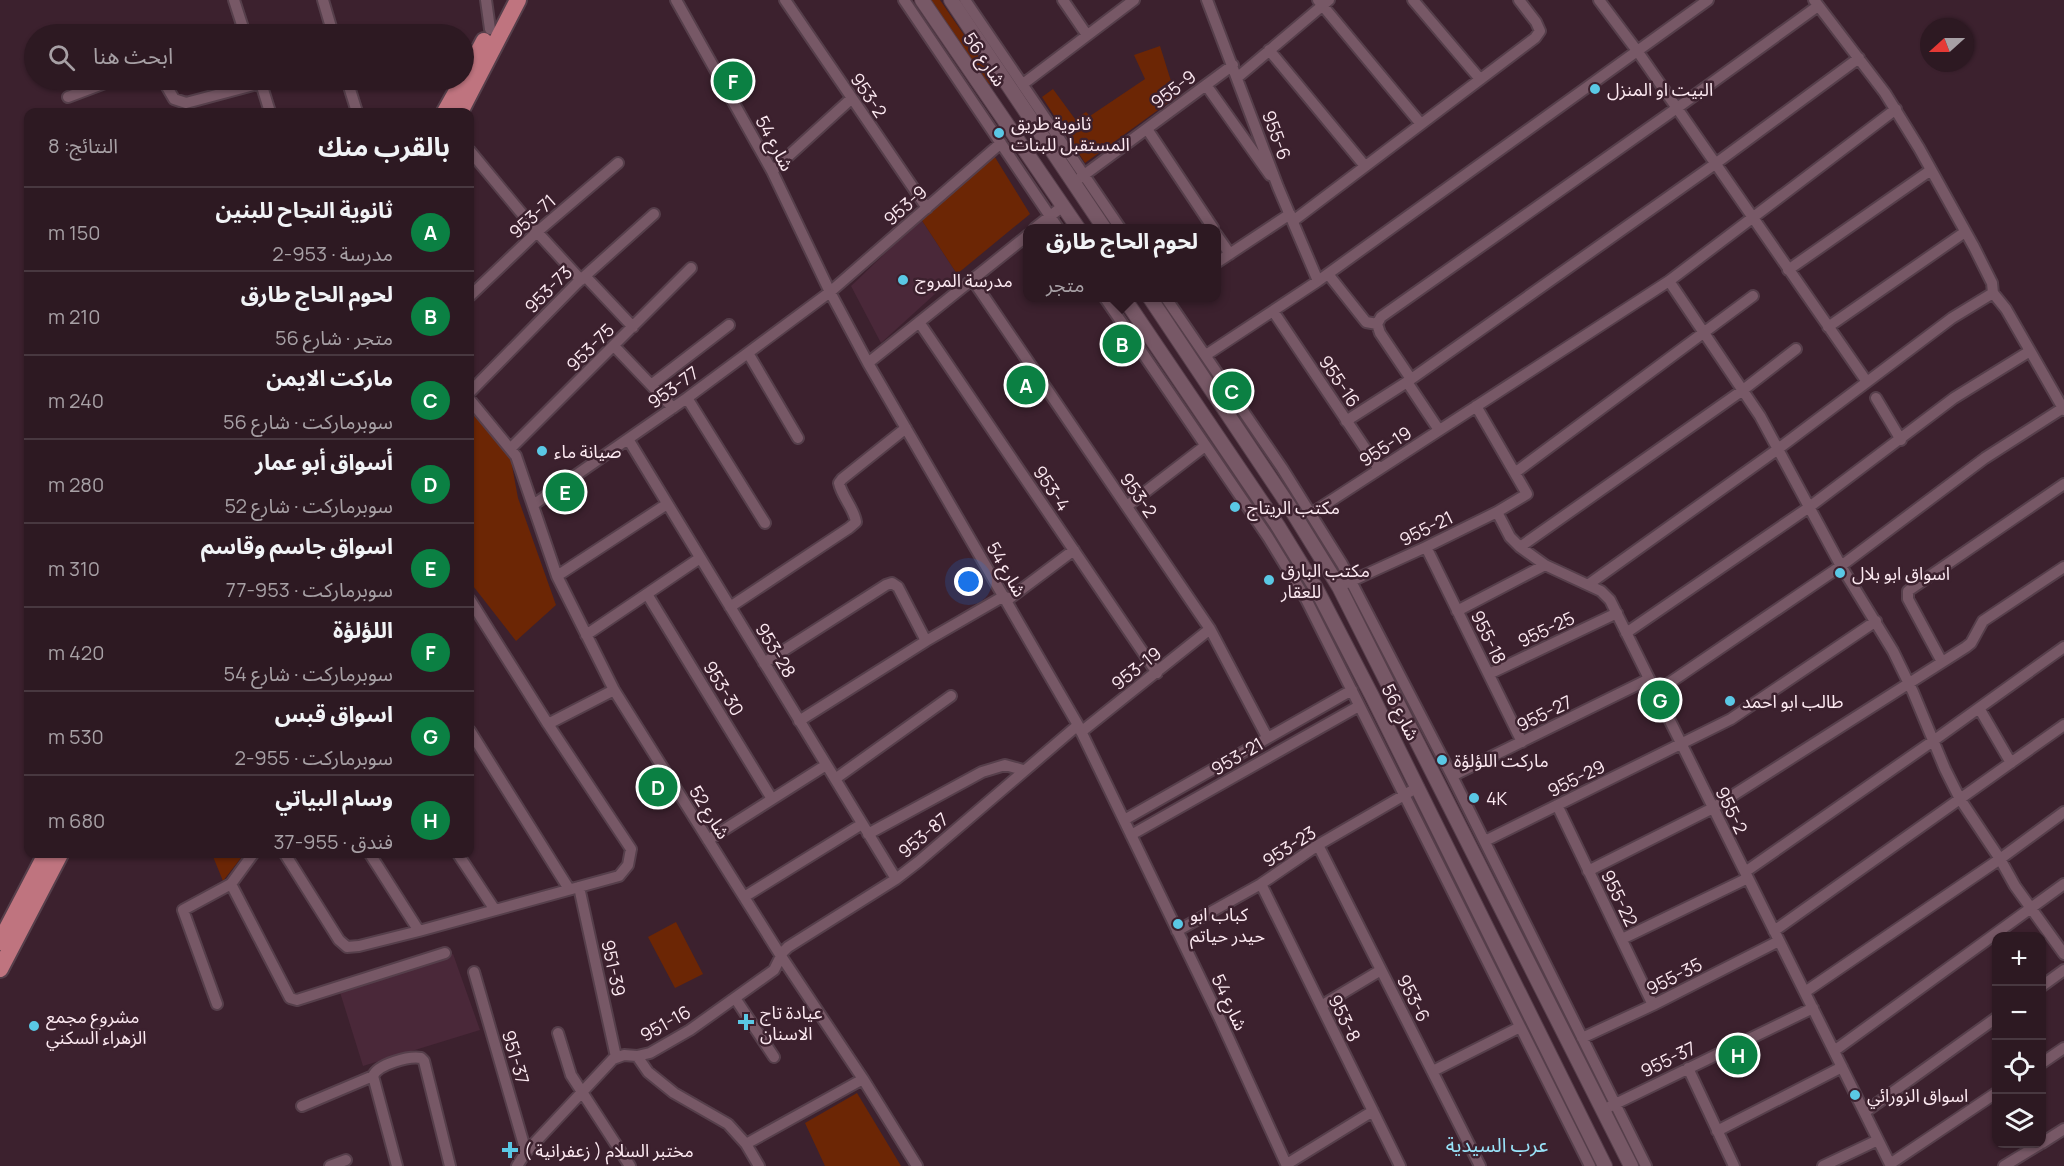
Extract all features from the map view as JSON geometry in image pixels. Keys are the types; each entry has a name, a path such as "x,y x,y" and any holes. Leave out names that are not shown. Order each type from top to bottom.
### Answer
{"main road":[{"path":"474,59 505,0"},
{"path":"474,85 518,0"},
{"path":"448,108 457,90"},
{"path":"462,108 471,90"},
{"path":"0,942 44,858"},
{"path":"0,969 58,858"}],"street":[{"path":"234,0 242,24"},
{"path":"323,0 330,24"},
{"path":"486,0 490,29"},
{"name":"شارع 54","path":"676,0 772,171 830,292 868,363 1080,728 1287,1165"},
{"name":"953-2","path":"785,0 927,208"},
{"path":"904,0 1055,224"},
{"name":"شارع 56","path":"922,0 1075,224"},
{"name":"شارع 56","path":"951,0 1007,82 1079,179 1098,224"},
{"path":"965,0 1023,84 1079,179 1117,224"},
{"path":"1063,0 1088,35"},
{"path":"1023,84 1134,0"},
{"name":"955-6","path":"1207,0 1278,187 1318,281"},
{"path":"1413,0 1480,80"},
{"path":"1221,260 1291,218 1365,166 1535,38 1540,31 1519,0"},
{"path":"1599,0 1638,52 1866,382"},
{"path":"1206,355 1329,274 1708,0"},
{"path":"1238,77 1323,2 1421,124"},
{"path":"1439,430 1380,333 1377,324 1381,317 1677,108 1816,3 1896,109 1992,283 1993,293 2006,309 2063,409 1985,458 1841,566 1656,692"},
{"path":"1269,50 1365,166"},
{"path":"1346,421 1409,380 1715,164 1859,58"},
{"name":"955-9","path":"1079,179 1233,65"},
{"path":"988,96 1007,82"},
{"path":"1206,85 1278,187"},
{"path":"69,97 87,90"},
{"path":"169,90 174,99 186,103 230,90"},
{"path":"263,90 269,108"},
{"path":"350,90 356,108"},
{"path":"772,171 852,98"},
{"name":"955-19","path":"1312,513 1669,281 1896,109"},
{"path":"1147,129 1210,224"},
{"name":"953-9","path":"830,292 1001,143"},
{"path":"474,156 537,232 633,327"},
{"name":"953-71","path":"474,292 537,232 618,162"},
{"path":"1788,270 1931,170"},
{"path":"1040,224 1062,206"},
{"path":"1081,224 1091,216 1092,209"},
{"name":"953-73","path":"474,388 583,278 654,214"},
{"path":"1828,327 1965,232"},
{"path":"868,363 1023,238"},
{"path":"1221,241 1230,254"},
{"name":"953-75","path":"511,448 691,268"},
{"path":"1329,274 1366,322 1377,324"},
{"name":"953-2","path":"972,279 1210,629 1267,737"},
{"path":"1669,281 1743,390 1778,449 1841,566 1876,621 1909,682 1960,799 2030,907 2064,954"},
{"name":"953-77","path":"533,505 687,398 830,292"},
{"path":"1589,584 1778,449 1952,318 1993,293"},
{"path":"1476,406 1516,472 1753,296"},
{"path":"1108,302 1268,537 1306,599 1590,1166"},
{"name":"شارع 56","path":"1127,302 1298,557 1334,620 1605,1166"},
{"name":"شارع 56","path":"1153,302 1307,532 1345,584 1390,686 1609,1106 1631,1166"},
{"path":"1169,302 1312,513 1345,584 1452,776 1485,841 1582,1038 1609,1106 1646,1166"},
{"name":"955-16","path":"1273,311 1379,469"},
{"name":"953-4","path":"920,322 1157,673"},
{"path":"651,385 729,325"},
{"path":"614,346 673,408"},
{"path":"1520,547 1743,390 1796,349"},
{"path":"1626,633 1808,508 1954,398 2030,351"},
{"path":"748,353 798,438"},
{"path":"687,398 765,523"},
{"path":"1876,398 1901,440"},
{"name":"شارع 52","path":"474,405 511,448 519,463 557,576 614,690 781,956 863,1078 917,1166"},
{"path":"730,607 856,522 839,483 906,428"},
{"name":"953-28","path":"628,439 896,879"},
{"path":"1127,506 1205,446"},
{"name":"955-21","path":"1345,584 1426,547 1525,496 1527,492 1516,472"},
{"path":"1942,662 1908,599 1908,591 2064,484"},
{"path":"557,576 667,504"},
{"name":"955-2","path":"1497,512 1510,537 1520,547 1545,565 1601,591 1610,600 1891,1165"},
{"name":"955-18","path":"1426,547 1522,742"},
{"path":"800,721 926,641 1005,599 1074,550"},
{"path":"586,635 700,558"},
{"path":"1457,611 1545,565"},
{"path":"1588,871 1713,808 1942,662 1971,643 1983,621 2064,567"},
{"path":"764,663 892,583 898,586 926,641"},
{"name":"953-30","path":"647,594 772,799"},
{"path":"288,858 339,940 347,948 619,876 628,865 631,849 474,606"},
{"name":"955-25","path":"1489,674 1617,614"},
{"name":"955-29","path":"1485,841 1731,719 1876,621"},
{"name":"953-19","path":"1080,728 1157,673 1210,629"},
{"path":"1622,939 1746,875 2064,647"},
{"name":"955-27","path":"1452,776 1649,679"},
{"path":"1372,696 1390,686"},
{"path":"548,724 614,690"},
{"name":"953-21","path":"1124,820 1352,690"},
{"path":"835,778 951,696"},
{"name":"953-21","path":"1131,835 1359,706"},
{"path":"1979,708 2012,763"},
{"name":"955-35","path":"1582,1038 1653,1005 1777,936 1960,799 2064,725"},
{"name":"953-87","path":"781,956 788,947 896,879 1023,770 1080,728"},
{"name":"951-39","path":"474,737 574,888 616,1057"},
{"path":"708,840 826,765"},
{"path":"868,834 982,772 1005,765 1023,770"},
{"name":"953-23","path":"1177,931 1261,884 1318,845 1418,787"},
{"name":"955-22","path":"1557,805 1653,1005"},
{"path":"1805,992 2000,859 2064,812"},
{"path":"744,897 862,824"},
{"name":"953-6","path":"1318,845 1480,1166"},
{"path":"217,1004 183,910 231,884 250,858"},
{"path":"373,858 419,930"},
{"path":"461,858 495,910"},
{"path":"231,884 290,998 297,1000 446,953"},
{"name":"953-8","path":"1261,884 1400,1166"},
{"path":"1834,1051 2064,884"},
{"name":"951-16","path":"616,1057 650,1053 690,1030 774,970 781,956"},
{"path":"1321,1006 1381,970"},
{"path":"2046,983 2064,970"},
{"name":"951-37","path":"474,972 526,1152"},
{"path":"735,998 774,1057"},
{"name":"955-37","path":"1609,1106 1813,1008"},
{"path":"1864,1112 1992,1021"},
{"path":"1433,1071 1520,1027"},
{"path":"558,1033 571,1075 630,1166"},
{"path":"2046,1059 2064,1047"},
{"path":"637,1056 648,1072 674,1093 728,1124 746,1144 759,1166"},
{"path":"397,1166 373,1076 375,1071 381,1067 417,1057 424,1061 450,1166"},
{"path":"517,1166 526,1152 616,1057"},
{"path":"1718,1131 1842,1067"},
{"path":"1688,1068 1734,1166"},
{"path":"302,1106 373,1076"},
{"path":"746,1144 863,1078"},
{"path":"1891,1165 1995,1094"},
{"path":"1287,1165 1373,1111"},
{"path":"2046,1140 2064,1129"},
{"path":"1823,1166 1878,1140"},
{"path":"2004,1166 2033,1148"},
{"path":"330,1166 346,1160"}],"shaded area":[{"path":"931,0 940,0 991,74 995,85 989,84 985,79"},
{"path":"1160,46 1176,97 1085,163 1042,97 1053,89 1075,119 1086,112 1090,116 1145,79 1134,55"},
{"path":"993,154 1030,214 957,274 921,219"},
{"name":"مدرسة المروج","path":"921,219 957,274 881,343 851,286"},
{"path":"474,415 510,455 518,498 556,605 516,641 474,587"},
{"path":"214,858 241,858 223,881"},
{"path":"676,922 703,974 675,988 648,937"},
{"path":"453,954 480,1030 363,1066 339,989"},
{"path":"857,1093 901,1166 825,1166 805,1123"}],"place":[{"name":"اللؤلؤة","path":"733,81"},
{"name":"البيت او المنزل","path":"1595,89"},
{"name":"ثانوية طريق المستقبل للبنات","path":"999,133"},
{"name":"مدرسة المروج","path":"903,280"},
{"name":"لحوم الحاج طارق","path":"1122,344"},
{"name":"ثانوية النجاح للبنين","path":"1026,385"},
{"name":"ماركت الايمن","path":"1232,391"},
{"name":"صيانة ماء","path":"542,451"},
{"name":"اسواق جاسم وقاسم","path":"565,492"},
{"name":"مكتب الريتاج","path":"1235,507"},
{"name":"اسواق ابو بلال","path":"1840,573"},
{"name":"مكتب البارق للعقار","path":"1269,580"},
{"name":"اسواق قبس","path":"1660,700"},
{"name":"طالب ابو احمد","path":"1730,701"},
{"name":"ماركت اللؤلؤة","path":"1442,760"},
{"name":"أسواق أبو عمار","path":"658,787"},
{"name":"4K","path":"1474,798"},
{"name":"كباب ابو حيدر حياتم","path":"1178,924"},
{"name":"عيادة تاج الاسنان","path":"746,1022"},
{"name":"مشروع مجمع الزهراء السكني","path":"34,1026"},
{"name":"وسام البياتي","path":"1738,1055"},
{"name":"اسواق الزورائي","path":"1855,1095"},
{"name":"مختبر السلام ( زعفرانية )","path":"510,1150"}],"district":[{"name":"عرب السيدية","path":"1497,1144"}]}
